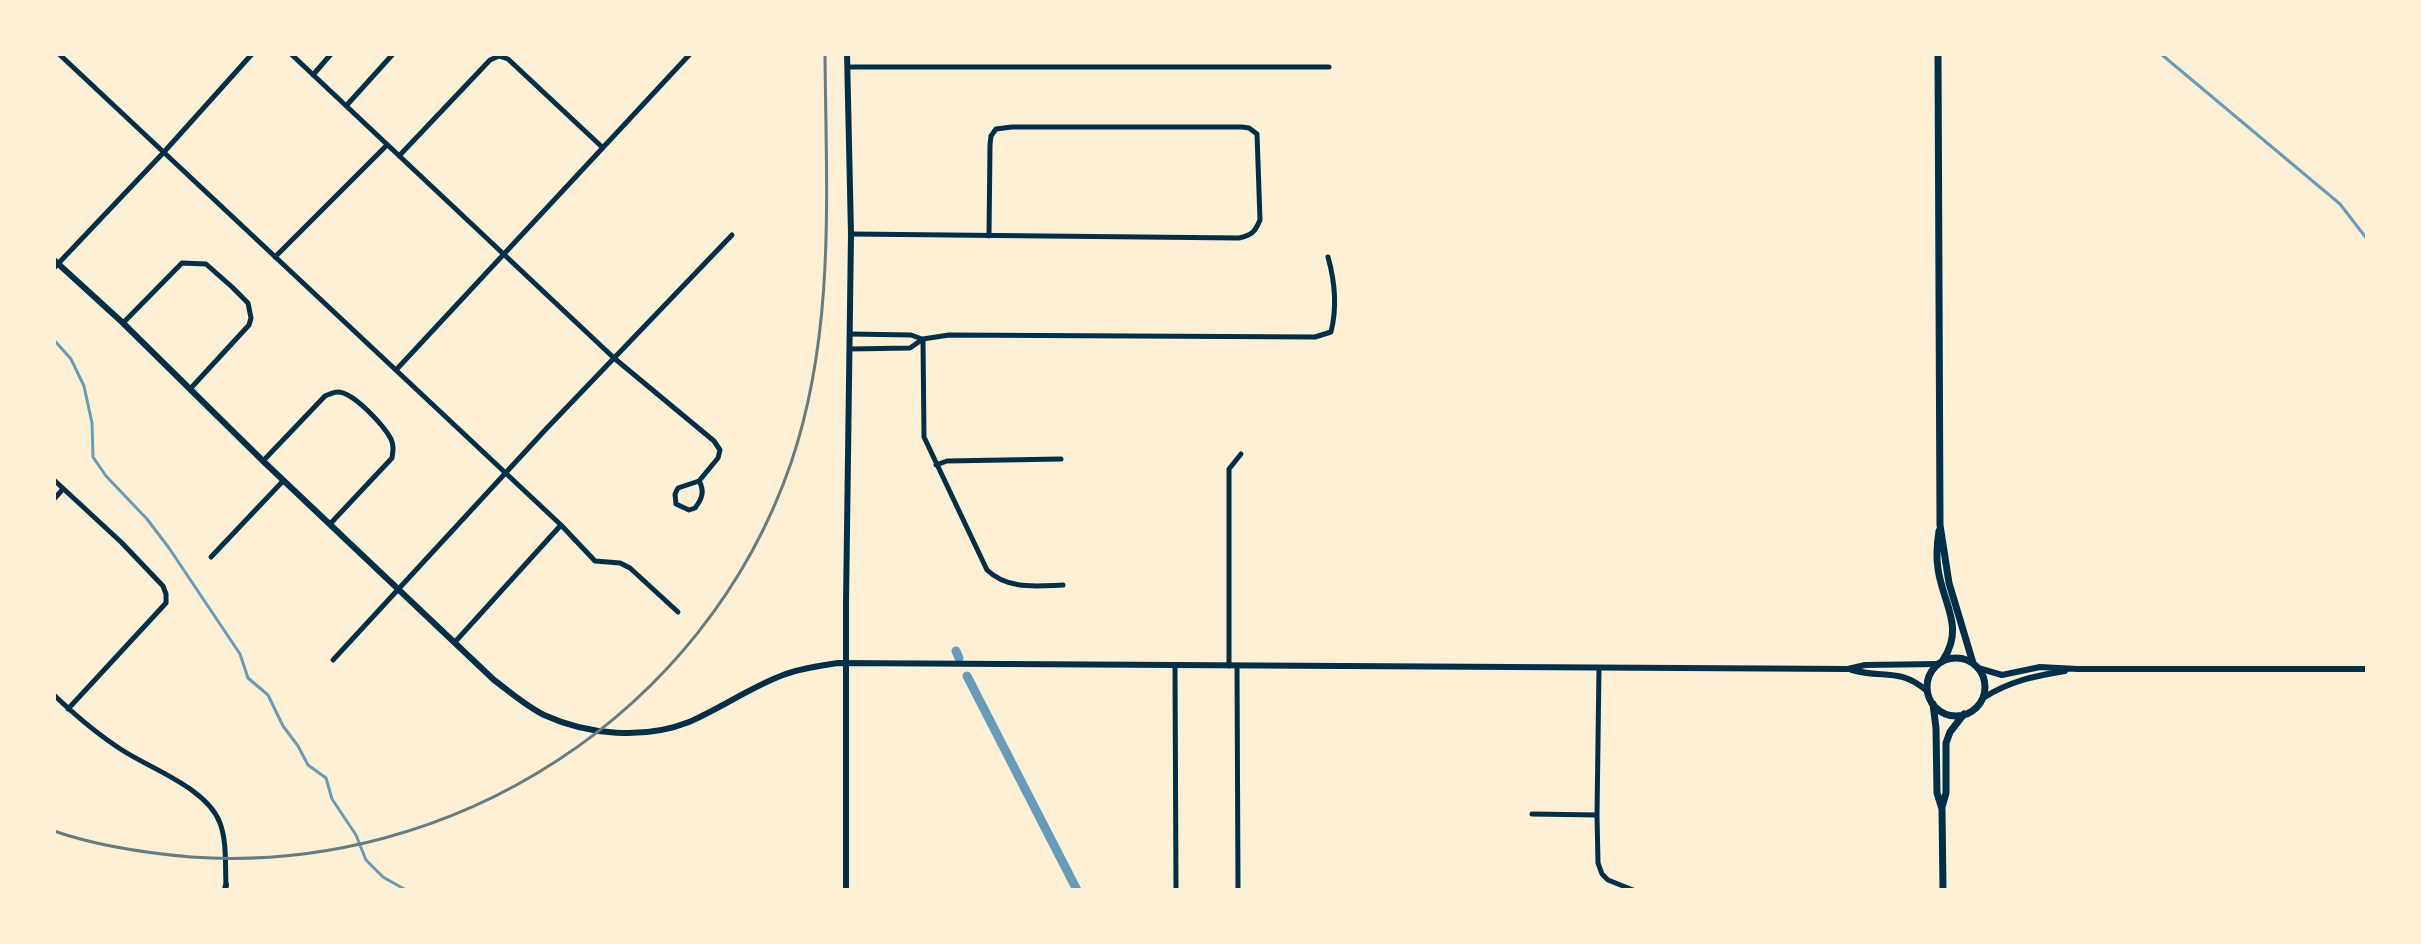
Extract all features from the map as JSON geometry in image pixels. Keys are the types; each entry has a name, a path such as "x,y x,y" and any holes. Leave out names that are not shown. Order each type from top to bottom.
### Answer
{"main road":[{"path":"1933,704 1947,714 1972,711 1983,698 1985,682 1976,666 1949,583 1940,525 1938,54"},
{"path":"1940,525 1938,571 1954,633 1951,647 1929,676 1927,691 1933,704 1937,793 1942,809"},
{"path":"1941,662 1959,658 1976,666"},
{"path":"1943,890 1942,809 1946,793 1946,743 1950,732 1964,714"}],"street":[{"path":"59,54 561,525 595,561 620,563 630,568 678,612"},
{"path":"252,54 164,152 55,264 123,323 283,481 494,680 527,705 553,718 583,727 623,733 656,731 687,723 784,675 812,666 846,663 1848,669 1865,665 1941,662"},
{"path":"291,54 614,358 714,441 720,450 718,458 699,481 678,488 676,504 689,510 695,508 703,495 699,481"},
{"path":"313,75 331,54"},
{"path":"346,106 393,54"},
{"path":"396,370 690,54"},
{"path":"846,890 851,234 847,54"},
{"path":"399,156 490,60 499,56 508,59 602,147"},
{"path":"848,67 1329,67"},
{"path":"851,234 989,236 1249,236 1256,231 1260,220 1259,141 1253,130 1242,127 996,129 990,145 989,236"},
{"path":"275,257 387,145"},
{"path":"333,660 505,473 732,235"},
{"path":"850,349 910,348 923,339 949,335 1315,337 1331,332 1335,317 1333,275 1328,257"},
{"path":"123,323 182,263 206,264 232,287 248,303 249,325 191,388"},
{"path":"850,334 911,335 923,339"},
{"path":"923,339 924,437 987,570 996,579 1009,584 1063,585"},
{"path":"263,461 325,396 345,393 359,402 390,437 392,458 330,524"},
{"path":"1238,890 1229,469 1241,454"},
{"path":"936,465 947,461 1061,459"},
{"path":"54,480 121,542 163,586 166,594 166,603 68,709"},
{"path":"211,557 283,481"},
{"path":"54,499 63,489"},
{"path":"455,642 561,525"},
{"path":"1175,666 1176,890"},
{"path":"1976,666 2002,675 2040,667 2367,669"},
{"path":"1599,668 1598,863 1608,880 1633,890"},
{"path":"1848,669 1866,674 1899,675 1927,691"},
{"path":"1983,698 2024,678 2077,669"},
{"path":"54,695 123,751 201,796 219,821 225,846 226,887"},
{"path":"1532,814 1597,815"}],"waterway":[{"path":"2161,54 2340,204 2367,239"},
{"path":"54,340 71,359 84,386 92,423 93,457 169,548 240,654 248,678 268,695 308,765 326,778 332,799 356,835 366,860 383,877 406,890"},
{"path":"956,651 959,658"},
{"path":"967,676 1077,890"}],"railway":[{"path":"54,831 121,848 191,857 289,855 384,838 474,806 557,760 633,702 698,633 751,552 791,463 805,413 822,312 827,209 825,54"}]}
